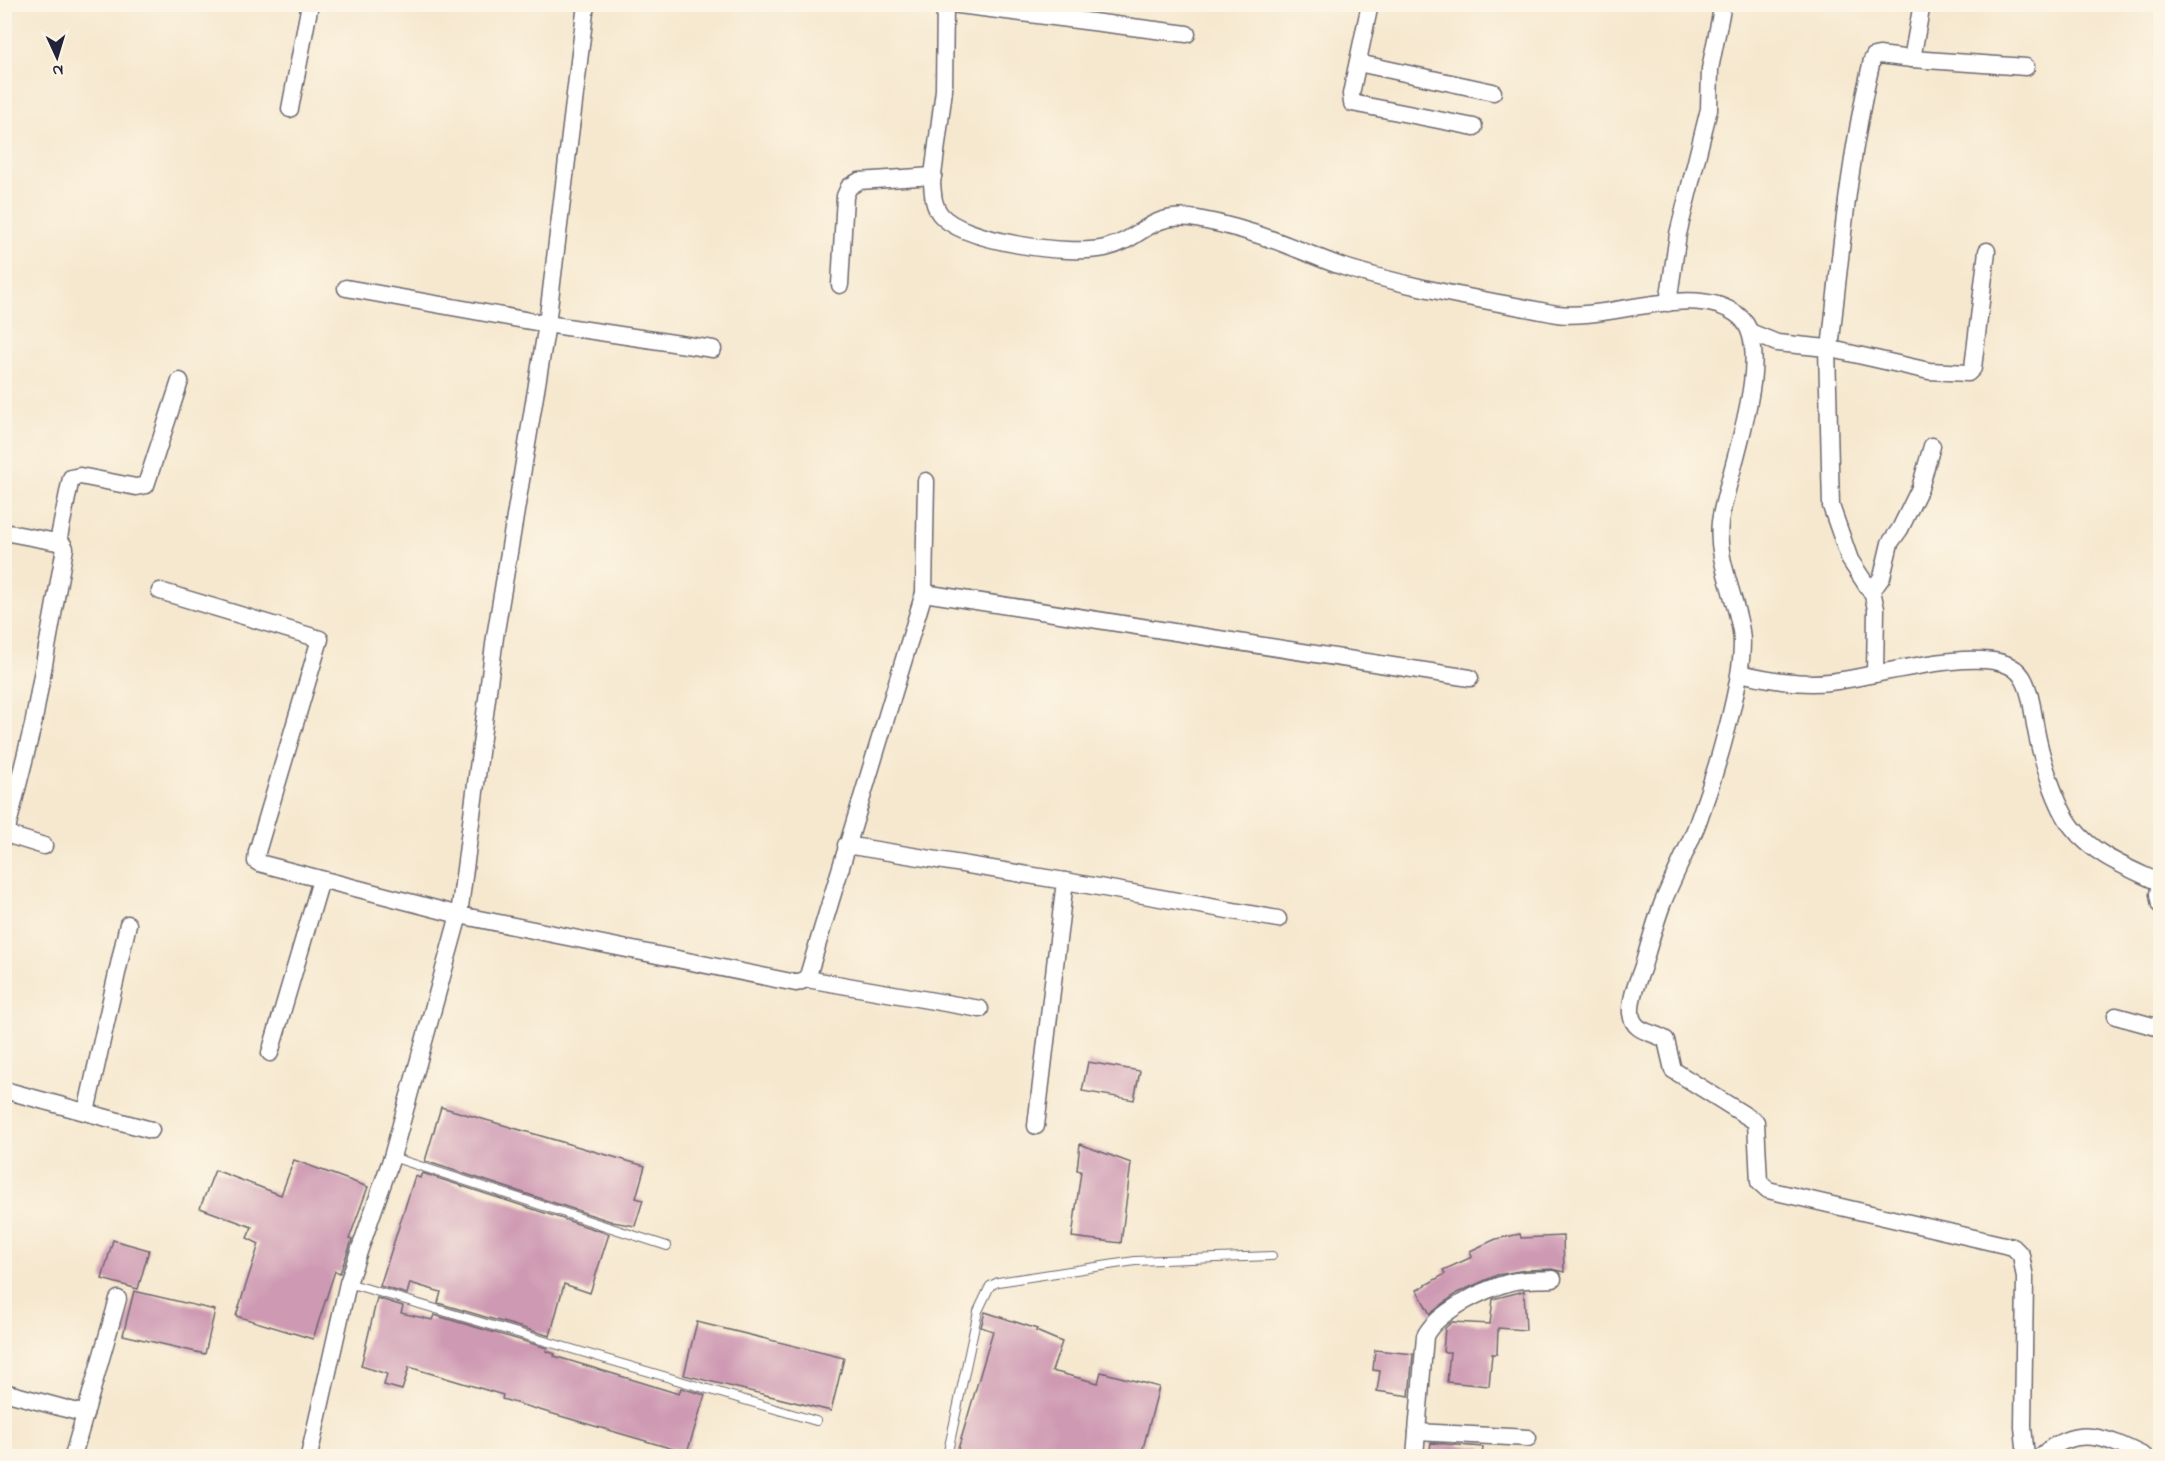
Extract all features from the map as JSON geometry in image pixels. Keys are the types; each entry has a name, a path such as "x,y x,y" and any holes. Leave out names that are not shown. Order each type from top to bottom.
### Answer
{"street":[{"path":"290,109 310,4"},
{"path":"309,1456 348,1283 392,1157 459,915 495,637 547,324 586,4"},
{"path":"945,4 946,56 933,176 933,199 939,213 951,224 997,241 1028,246 1103,249 1120,243 1162,219 1177,216 1226,226 1294,248 1341,267 1382,278 1557,314 1584,315 1630,306 1668,303 1708,304 1729,309 1743,319 1750,332 1753,350 1743,439 1720,522 1720,550 1741,631 1740,673 1709,789 1662,904 1632,1001 1634,1023 1638,1029 1666,1040 1673,1070 1756,1122 1758,1172 1762,1187 2013,1247 2021,1255 2025,1278 2023,1406 2026,1456"},
{"path":"951,4 1187,34"},
{"path":"1370,4 1351,94 1352,103 1474,127"},
{"path":"1668,303 1680,226 1709,109 1710,69 1723,4"},
{"path":"1912,59 1922,4"},
{"path":"1875,674 1876,609 1869,586 1850,560 1831,506 1829,349 1844,206 1858,121 1872,60 1874,56 1879,55 2026,67"},
{"path":"1358,63 1493,92"},
{"path":"840,285 845,196 849,186 859,182 933,176"},
{"path":"1750,332 1777,342 1829,349 1929,371 1968,373 1973,368 1987,251"},
{"path":"346,288 547,324 713,349"},
{"path":"58,542 68,483 75,476 136,487 146,485 180,381"},
{"path":"1869,586 1877,584 1882,577 1890,543 1900,529 1920,488 1932,446"},
{"path":"807,979 924,593 926,481"},
{"path":"4,532 58,542 65,548 33,724 6,833 44,846"},
{"path":"160,591 320,639 256,857 260,863 459,915 796,983 807,979 980,1009"},
{"path":"924,593 1470,678"},
{"path":"1740,673 1804,684 1950,661 1992,662 2008,665 2020,673 2026,683 2037,736 2060,803 2071,826 2085,843 2103,855 2160,883 2158,894 2160,904"},
{"path":"846,845 1278,919"},
{"path":"270,1053 321,880"},
{"path":"1036,1126 1065,881"},
{"path":"87,1112 128,924"},
{"path":"2116,1016 2160,1028"},
{"path":"4,1090 151,1130"},
{"path":"1415,1456 1425,1336 1430,1326 1443,1314 1501,1285 1514,1281 1553,1279"},
{"path":"73,1456 118,1299"},
{"path":"4,1392 85,1414"},
{"path":"1417,1432 1528,1438"},
{"path":"2041,1456 2052,1446 2072,1437 2095,1436 2116,1442 2144,1456"}],"lane":[{"path":"392,1157 667,1246"},
{"path":"947,1456 978,1311 990,1286 998,1281 1135,1261 1272,1256"},
{"path":"348,1283 816,1421"}],"building":[{"path":"1088,1062 1140,1071 1134,1100 1082,1091"},
{"path":"441,1107 645,1166 636,1198 643,1200 635,1226 613,1222 425,1161"},
{"path":"1080,1144 1131,1163 1121,1243 1072,1237 1081,1171 1077,1170"},
{"path":"294,1160 368,1187 349,1239 352,1240 340,1273 335,1271 313,1339 236,1316 259,1244 247,1238 252,1227 200,1208 215,1170 281,1195"},
{"path":"422,1173 609,1234 590,1293 564,1284 550,1336 438,1303 441,1292 410,1283 407,1294 380,1286 415,1176 420,1178"},
{"path":"1520,1234 1521,1238 1563,1236 1564,1272 1552,1269 1525,1270 1497,1275 1457,1293 1430,1314 1417,1290 1445,1274 1443,1270 1472,1257 1470,1251 1496,1239"},
{"path":"113,1240 149,1250 138,1289 102,1279"},
{"path":"134,1291 215,1310 205,1354 123,1335"},
{"path":"1524,1291 1526,1330 1498,1328 1497,1354 1492,1354 1489,1386 1447,1382 1450,1352 1443,1352 1445,1328 1452,1322 1490,1324 1493,1299"},
{"path":"377,1298 403,1306 401,1313 432,1320 434,1315 547,1348 546,1351 555,1354 554,1356 679,1394 681,1388 705,1395 687,1453 502,1399 503,1395 409,1367 402,1390 384,1385 387,1374 361,1366"},
{"path":"985,1312 1037,1329 1036,1331 1062,1342 1052,1371 1098,1383 1101,1372 1159,1387 1141,1456 956,1456 993,1331 981,1327"},
{"path":"697,1322 844,1358 831,1411 684,1375"},
{"path":"1375,1350 1413,1354 1409,1396 1377,1391 1380,1371 1373,1370"},
{"path":"1431,1443 1483,1447 1482,1456 1429,1456"}]}
